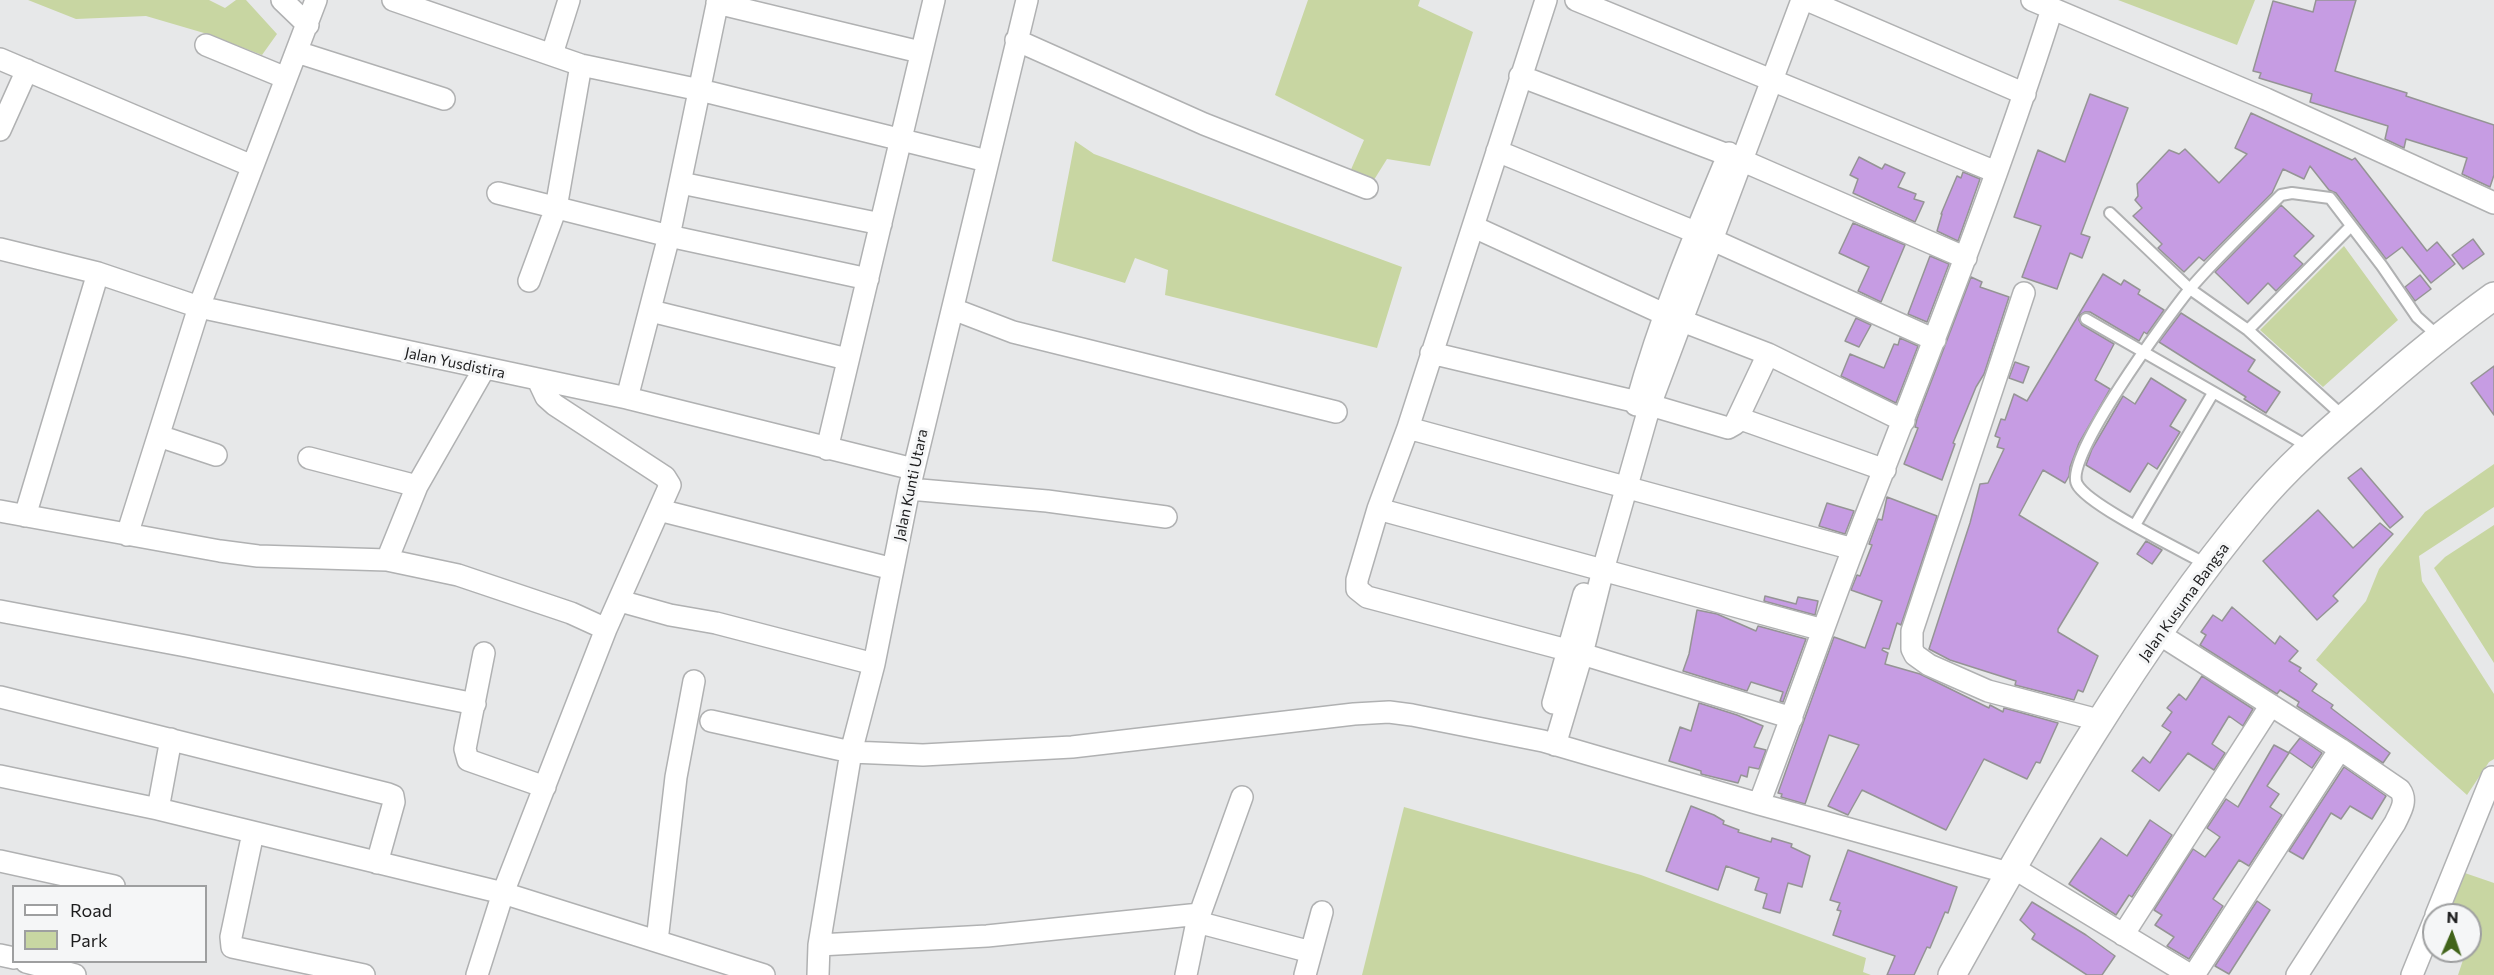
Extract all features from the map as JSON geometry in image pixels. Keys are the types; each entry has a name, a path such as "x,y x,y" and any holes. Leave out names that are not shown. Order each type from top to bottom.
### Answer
{"street":[{"path":"282,0 308,25"},
{"path":"127,535 199,308 316,0"},
{"path":"393,0 581,64 700,90 901,142 987,161"},
{"path":"552,54 568,0"},
{"path":"827,449 934,0"},
{"name":"Jalan Kunti Utara","path":"818,975 819,945 851,752 874,664 911,479 1027,0"},
{"path":"1546,0 1408,428 1378,509 1356,585 1363,595 1574,652 1792,718"},
{"path":"1576,0 1996,172"},
{"path":"1766,79 1787,0"},
{"path":"1549,743 1644,404 1673,317 1766,79 1804,0 2025,94"},
{"path":"2032,0 2266,99 2494,203"},
{"path":"627,398 669,236 718,2 920,52"},
{"path":"1759,804 1853,549 1966,258 2025,94 2052,9"},
{"path":"1016,40 1204,124 1367,188"},
{"path":"206,45 286,78"},
{"path":"297,52 444,99"},
{"path":"0,59 252,166"},
{"path":"529,281 556,208 581,64"},
{"path":"0,130 27,70"},
{"path":"1520,76 1734,158 1966,258"},
{"path":"1497,151 1703,236 1935,340"},
{"path":"681,183 881,224"},
{"path":"498,193 669,236 868,279"},
{"path":"1474,227 1673,317 1768,354 1904,421"},
{"name":"Jalan Yusdistira","path":"0,249 98,273 199,308 627,398 827,449 911,479 1166,517"},
{"path":"25,516 98,273"},
{"path":"2024,293 1912,631 1912,649 1915,655 1929,665 1988,691 2102,721"},
{"name":"Jalan Kusuma Bangsa","path":"1952,975 2010,870 2102,721 2159,634 2254,507 2309,448 2344,417 2438,336 2494,296"},
{"path":"953,309 1012,332 1336,412"},
{"path":"651,311 847,359"},
{"path":"1431,353 1644,404 1726,428 1734,426 1768,354"},
{"path":"387,560 417,486 484,369"},
{"path":"477,975 503,892 606,629 670,489 667,479 564,412 546,397 538,380"},
{"path":"1738,418 1885,470"},
{"path":"1408,428 1853,549"},
{"path":"159,436 216,455"},
{"path":"309,458 417,486"},
{"path":"1378,509 1823,630"},
{"path":"659,510 893,569"},
{"path":"0,512 258,556 387,560 458,575 571,614 606,629"},
{"path":"620,601 874,664"},
{"path":"0,611 475,704"},
{"path":"2159,634 2340,749 2400,790 2404,802 2395,823 2297,975"},
{"path":"484,653 465,749 468,760 545,786"},
{"path":"657,941 676,777 694,681"},
{"path":"0,697 392,795 394,802 377,863"},
{"path":"2123,934 2271,705"},
{"path":"711,721 851,752 923,755 1072,747 1372,712 1400,713 1441,719 1549,743 1759,804 2010,870 2190,975"},
{"path":"158,809 171,739"},
{"path":"2194,975 2340,749"},
{"path":"0,776 158,809 503,892 764,975"},
{"path":"2441,903 2492,777"},
{"path":"1186,975 1199,918 1242,797"},
{"path":"253,833 231,937 232,947 364,975"},
{"path":"0,861 109,885"},
{"path":"1305,975 1322,912"},
{"path":"819,945 987,936 1199,918 1311,952"},
{"path":"2412,975 2422,950"},
{"path":"30,963 75,975"}],"lane":[{"path":"2208,566 2084,494 2076,483 2074,475 2100,419 2143,352 2190,289 2280,195 2292,193 2330,198 2417,318 2438,336"},
{"path":"2110,213 2190,289 2248,330 2344,417"},
{"path":"2248,330 2351,226"},
{"path":"2086,319 2309,448"},
{"path":"2135,525 2213,393"}],"green space":[{"path":"28,0 209,0 225,8 236,0 246,0 277,34 262,55 204,33 146,16 76,19"},
{"path":"1308,0 1420,0 1418,6 1473,32 1430,166 1387,159 1372,183 1349,174 1364,140 1275,95"},
{"path":"2118,0 2255,0 2237,45"},
{"path":"1075,141 1094,154 1402,267 1377,348 1165,295 1168,270 1135,258 1125,283 1052,261"},
{"path":"2344,246 2398,320 2323,387 2260,330"},
{"path":"2494,464 2494,507 2419,556 2422,581 2494,694 2494,759 2489,762 2467,795 2316,660 2366,601 2379,569 2425,512"},
{"path":"2494,525 2494,663 2434,568 2445,557"},
{"path":"1404,807 1641,875 1866,958 1863,972 1871,975 1362,975"},
{"path":"2459,871 2494,883 2494,975 2458,975 2462,963 2482,963 2482,903 2446,903"}],"building":[{"path":"2316,0 2356,0 2335,71 2407,93 2406,96 2494,125 2494,175 2490,187 2462,174 2467,158 2406,139 2404,148 2385,139 2388,126 2310,102 2312,94 2259,78 2261,73 2253,71 2273,1 2313,12"},
{"path":"2090,94 2128,108 2081,234 2090,237 2082,258 2070,253 2057,289 2022,277 2041,226 2014,217 2038,150 2065,162"},
{"path":"2251,113 2352,160 2355,158 2427,251 2437,242 2455,264 2431,283 2402,247 2386,259 2336,193 2329,190 2310,166 2304,179 2283,169 2272,193 2204,261 2199,257 2184,272 2158,248 2162,244 2133,216 2142,208 2135,200 2138,196 2137,184 2169,150 2179,154 2185,149 2219,183 2247,154 2235,148"},
{"path":"1859,157 1882,169 1885,164 1905,173 1898,187 1916,194 1914,199 1924,202 1915,222 1853,193 1858,179 1850,175"},
{"path":"1963,172 1980,179 1958,241 1937,231 1941,214 1957,176 1961,178"},
{"path":"2281,205 2314,236 2294,256 2303,264 2276,291 2268,283 2248,304 2215,272"},
{"path":"1853,223 1905,245 1881,302 1858,291 1869,267 1839,253"},
{"path":"2473,239 2484,254 2463,269 2452,255"},
{"path":"1930,256 1949,264 1927,322 1908,314"},
{"path":"2103,274 2121,285 2124,280 2140,290 2138,294 2164,310 2147,334 2144,332 2139,341 2090,312 2080,315 2079,320 2082,325 2114,344 2095,380 2110,389 2079,443 2065,483 2043,470 2019,515 2098,563 2058,629 2058,632 2098,656 2083,692 2078,690 2074,700 2015,685 2016,681 1950,660 1929,649 1970,523 1980,484 1988,483 2004,449 1997,447 2000,438 1995,436 2001,419 2005,420 2014,394 2027,401"},
{"path":"2420,275 2431,289 2415,301 2405,287"},
{"path":"1971,277 1982,282 1980,287 2009,297 1984,374 1976,387 1953,443 1955,444 1942,480 1904,464 1918,428 1915,427 1917,419"},
{"path":"2181,313 2255,360 2248,371 2280,392 2266,413 2244,399 2246,397 2159,342"},
{"path":"1856,318 1871,325 1859,347 1845,341"},
{"path":"1900,338 1918,346 1896,403 1841,376 1850,354 1884,368 1894,344 1898,345"},
{"path":"2015,362 2029,367 2023,383 2009,378"},
{"path":"2494,366 2494,415 2471,383"},
{"path":"2151,378 2186,400 2170,426 2180,432 2157,469 2148,463 2130,492 2086,465 2092,449 2123,396 2135,404"},
{"path":"2361,468 2403,517 2390,528 2348,478"},
{"path":"1887,497 1937,516 1901,625 1897,623 1889,649 1883,648 1882,650 1888,653 1885,664 1920,674 1989,708 1990,705 2003,712 2004,708 2058,723 2040,763 2036,762 2027,779 1984,759 1946,830 1862,790 1848,815 1828,806 1859,745 1829,735 1805,804 1781,797 1782,794 1778,793 1834,637 1865,648 1882,601 1851,590 1857,575 1860,576 1872,545 1869,544 1878,519 1882,520"},
{"path":"1827,503 1854,511 1845,534 1819,526"},
{"path":"2318,510 2353,548 2380,523 2393,534 2333,596 2338,601 2317,620 2263,561"},
{"path":"2146,541 2162,550 2152,564 2137,554"},
{"path":"1765,596 1796,604 1798,597 1818,601 1815,615 1764,601"},
{"path":"2232,607 2275,644 2280,636 2298,651 2289,661 2301,668 2299,671 2317,684 2312,691 2333,705 2331,708 2390,753 2383,763 2297,706 2299,702 2280,690 2277,694 2200,645 2206,635 2201,632 2213,615 2222,621"},
{"path":"1697,610 1717,614 1756,631 1758,626 1806,639 1783,702 1780,701 1783,692 1751,682 1747,691 1683,671 1689,654"},
{"path":"2202,676 2253,709 2243,726 2229,716 2212,744 2225,753 2214,770 2188,753 2159,791 2132,771 2143,757 2150,763 2171,732 2162,726 2172,712 2167,708 2179,694 2186,700"},
{"path":"1699,703 1763,726 1754,747 1766,750 1759,769 1749,767 1747,777 1741,775 1738,783 1701,774 1701,771 1669,761 1680,727 1691,731"},
{"path":"2300,738 2322,753 2312,768 2289,752"},
{"path":"2274,745 2289,753 2267,786 2279,794 2270,807 2282,815 2249,866 2239,860 2213,899 2223,906 2189,959 2167,946 2174,937 2155,925 2162,915 2154,910 2193,849 2205,857 2220,837 2207,828 2226,799 2238,807"},
{"path":"2344,767 2386,796 2372,819 2350,806 2341,819 2331,813 2303,859 2289,851"},
{"path":"1691,806 1714,815 1724,821 1723,824 1739,830 1738,832 1771,842 1772,838 1792,844 1791,847 1810,856 1802,887 1788,883 1780,913 1763,908 1767,894 1755,890 1759,878 1726,866 1718,890 1666,871"},
{"path":"2150,820 2172,835 2132,897 2129,895 2116,915 2069,884 2101,838 2127,856"},
{"path":"1848,850 1957,887 1948,913 1945,912 1930,948 1927,947 1914,975 1887,975 1895,956 1833,935 1841,911 1837,910 1840,903 1830,900"},
{"path":"2257,901 2270,910 2229,974 2215,966"},
{"path":"2032,902 2115,956 2102,975 2087,975 2032,939 2035,934 2020,920"}]}
